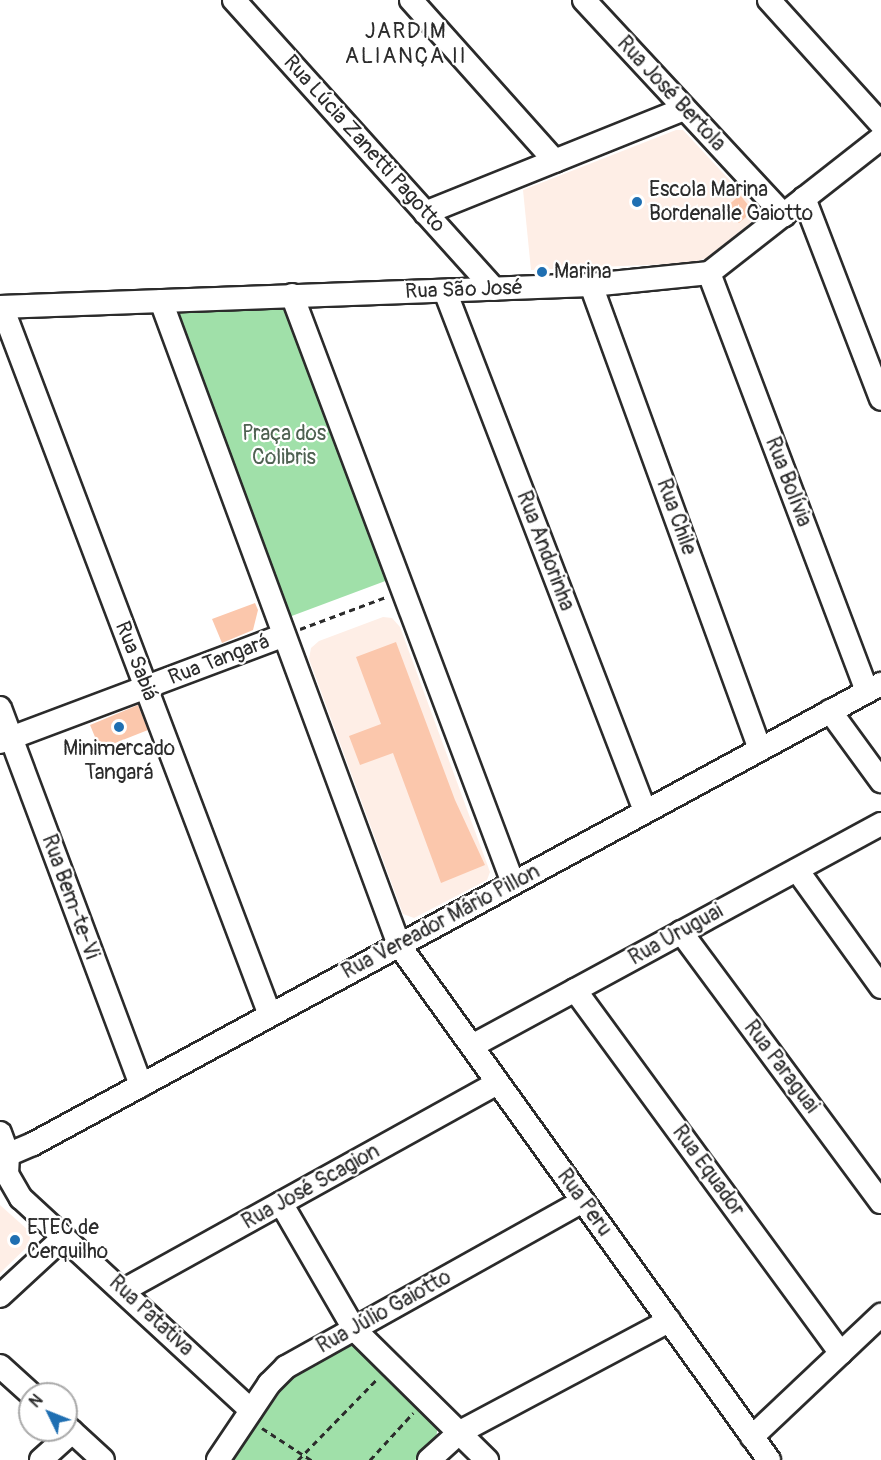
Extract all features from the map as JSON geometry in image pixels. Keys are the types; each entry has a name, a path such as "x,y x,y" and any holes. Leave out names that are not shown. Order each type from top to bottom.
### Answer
{"street":[{"name":"Rua Lúcia Zanetti Pagotto","path":"234,0 494,289"},
{"path":"411,0 555,161"},
{"name":"Rua José Bertola","path":"584,0 784,214"},
{"path":"769,0 881,124"},
{"path":"425,213 684,109"},
{"path":"709,273 881,138"},
{"path":"804,198 881,399"},
{"name":"Rua São José","path":"1,307 591,285 709,273"},
{"name":"Rua Bolívia","path":"709,273 874,687"},
{"name":"Rua Chile","path":"591,285 760,749"},
{"name":"Rua Andorinha","path":"445,291 645,811"},
{"path":"292,295 513,883"},
{"path":"161,301 399,945"},
{"name":"Rua Sabiá","path":"1,307 270,1015"},
{"name":"Rua Tangará","path":"6,740 284,635"},
{"name":"Rua Vereador Mário Pillon","path":"4,1156 141,1086 874,687"},
{"name":"Rua Bem-te-Vi","path":"0,708 6,740 141,1086"},
{"path":"830,711 881,781"},
{"name":"Rua Uruguai","path":"472,1046 881,824"},
{"path":"797,870 881,987"},
{"name":"Rua Paraguai","path":"681,932 881,1202"},
{"name":"Rua Peru","path":"399,945 769,1460"},
{"name":"Rua Equador","path":"575,990 841,1353"},
{"name":"Rua José Scagion","path":"124,1290 498,1083"},
{"name":"Rua Patativa","path":"0,1133 7,1174 21,1198 124,1290 248,1414"},
{"name":"Rua Júlio Gaiotto","path":"218,1460 248,1414 286,1367 583,1201"},
{"path":"281,1203 354,1329 487,1460"},
{"path":"0,1296 64,1237"},
{"path":"752,1437 881,1315"},
{"path":"429,1460 460,1432 669,1321"},
{"path":"0,1366 18,1382"},
{"path":"78,1437 103,1460"},
{"path":"41,1460 57,1442"}],"path":[{"name":"Rua Tangará","path":"284,635 403,590"},
{"path":"298,1460 302,1452 392,1365"},
{"path":"369,1460 426,1398"},
{"path":"248,1414 311,1460"}],"shaded area":[{"name":"Escola Marina Bordenalle Gaiotto","path":"676,130 683,130 761,214 707,258 691,263 531,270 523,190"},
{"path":"383,617 392,618 400,627 490,872 487,880 414,918 403,914 309,659 311,648 319,641"},
{"name":"ETEC de Cerquilho","path":"0,1205 28,1230 30,1238 28,1246 0,1273"}],"green space":[{"name":"Praça dos Colibris","path":"290,308 388,580 289,617 179,312"},
{"path":"347,1346 356,1346 438,1424 436,1439 415,1460 233,1460 290,1378 306,1366"}],"building":[{"path":"740,195 753,211 739,223 725,208"},
{"path":"255,603 258,610 253,630 222,643 212,619"},
{"path":"396,642 455,800 485,865 441,883 393,753 360,765 349,736 381,724 356,657"},
{"name":"Minimercado Tangará","path":"138,705 148,730 100,749 90,725"}],"place":[{"name":"Escola Marina Bordenalle Gaiotto","path":"637,202"},
{"name":"Marina","path":"542,272"},
{"name":"Minimercado Tangará","path":"119,727"},
{"name":"ETEC de Cerquilho","path":"15,1240"}],"district":[{"name":"JARDIM ALIANÇA II","path":"406,44"}]}
